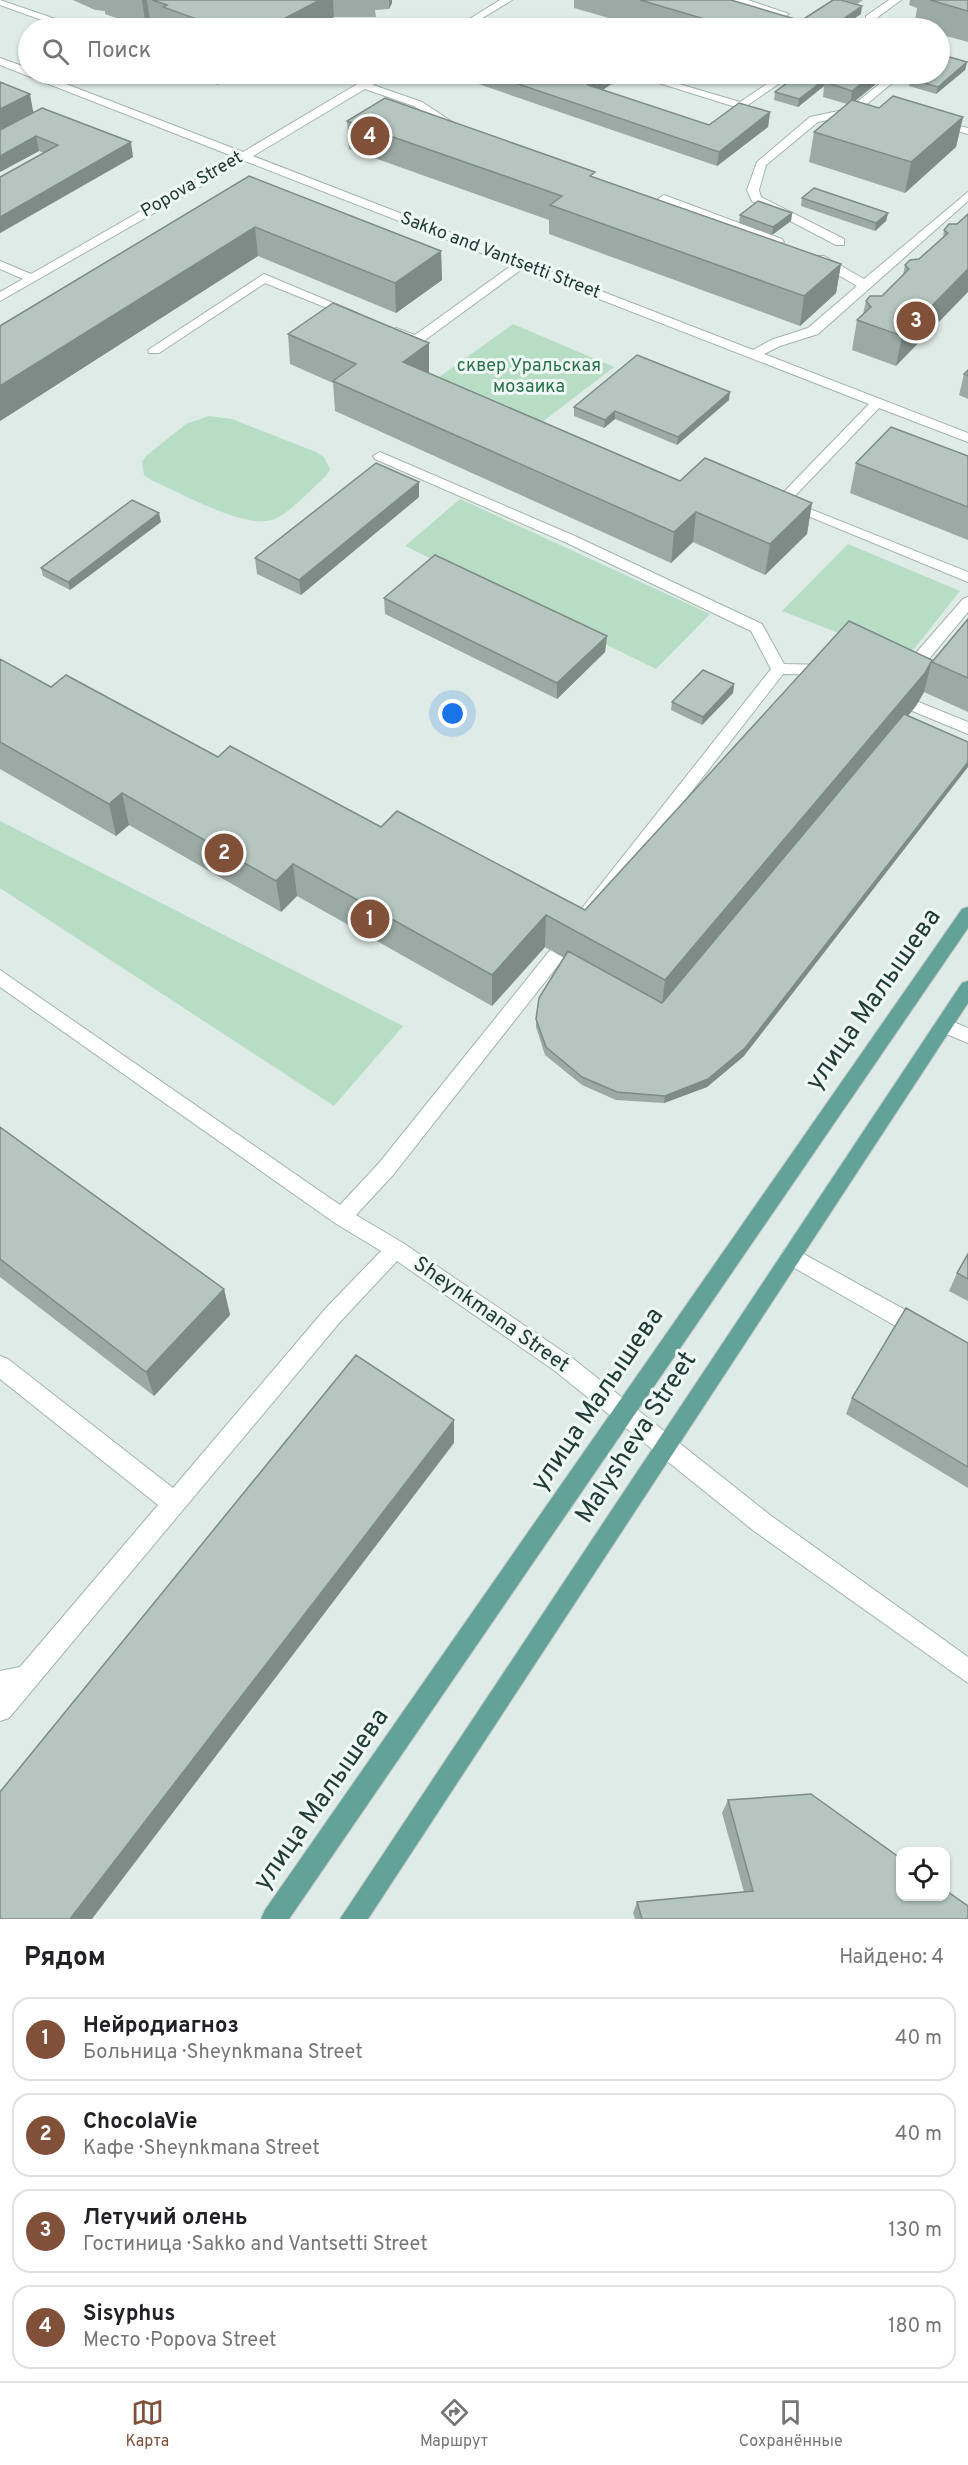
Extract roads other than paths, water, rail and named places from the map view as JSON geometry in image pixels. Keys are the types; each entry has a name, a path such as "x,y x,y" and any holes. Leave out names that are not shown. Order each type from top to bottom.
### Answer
{"main road":[{"name":"улица Малышева","path":"274,1919 968,914"},
{"name":"Malysheva Street","path":"353,1919 968,988"}],"street":[{"path":"484,18 507,0"},
{"path":"737,0 784,14"},
{"path":"870,18 897,0"},
{"path":"0,3 43,18"},
{"name":"Sakko and Vantsetti Street","path":"0,61 18,68"},
{"name":"Sakko and Vantsetti Street","path":"59,84 968,438"},
{"path":"668,84 742,106 774,84"},
{"path":"866,285 814,256 841,236 756,199 753,190 761,164 814,119 851,112 886,84"},
{"path":"363,85 418,105 469,134"},
{"name":"Popova Street","path":"0,297 278,137 363,85"},
{"path":"862,104 881,108"},
{"path":"929,120 968,131"},
{"path":"755,355 768,343 799,338 813,331 968,195"},
{"path":"664,199 786,246"},
{"path":"384,327 416,340 521,264"},
{"path":"0,265 31,278"},
{"path":"154,350 264,278 362,318"},
{"path":"878,402 781,502 968,577"},
{"path":"380,456 572,540 757,628 779,669"},
{"path":"902,680 917,659 968,602"},
{"path":"779,669 828,670"},
{"path":"573,936 590,906 779,669"},
{"path":"916,706 968,728"},
{"path":"342,1217 386,1169 557,954"},
{"name":"Sheynkmana Street","path":"0,977 342,1217 396,1249 563,1364 762,1523 968,1671"},
{"path":"944,1025 968,1036"},
{"path":"0,1709 333,1315 396,1249"},
{"path":"791,1256 940,1341"},
{"path":"0,1366 174,1503"},
{"path":"0,1683 26,1678"}],"place":[{"name":"Sisyphus","path":"370,136"},
{"name":"Летучий олень","path":"916,321"},
{"name":"ChocolaVie","path":"224,853"},
{"name":"Нейродиагноз","path":"370,919"}],"park label":[{"name":"сквер Уральская мозаика","path":"529,376"}]}
